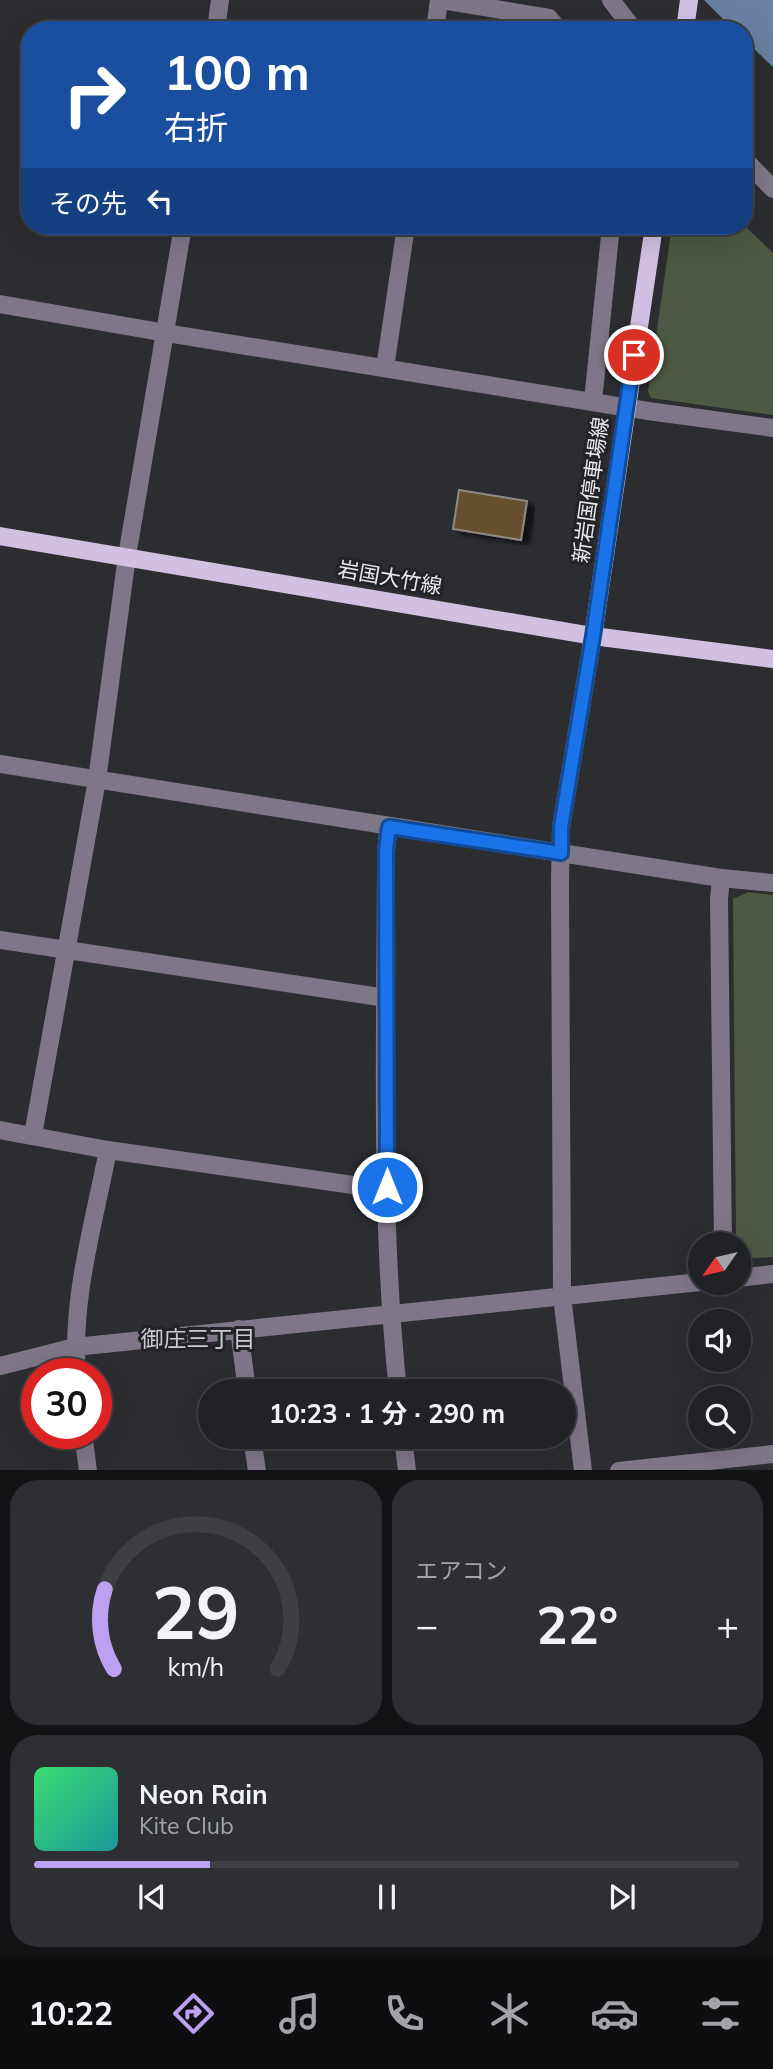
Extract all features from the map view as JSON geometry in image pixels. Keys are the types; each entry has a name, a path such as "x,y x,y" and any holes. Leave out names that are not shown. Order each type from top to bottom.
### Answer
{"main road":[{"path":"686,21 689,0"},
{"name":"新岩国停車場線","path":"593,636 625,406 653,235"},
{"name":"岩国大竹線","path":"0,536 593,636 773,659"}],"street":[{"path":"217,21 220,0"},
{"path":"437,21 441,0 551,21"},
{"path":"611,0 627,21"},
{"path":"753,168 773,189"},
{"path":"33,1135 97,780 127,556 182,235"},
{"path":"385,368 405,235"},
{"path":"593,401 610,235"},
{"path":"0,304 166,333 773,428"},
{"path":"583,1470 562,1296 561,827 593,636"},
{"path":"0,764 389,827 721,878 773,883"},
{"path":"389,827 386,850 387,1187 390,1314 397,1379"},
{"path":"721,878 719,899 723,1232"},
{"path":"0,940 386,998"},
{"path":"0,1130 108,1150 366,1188 387,1187"},
{"path":"75,1358 77,1311 108,1150"},
{"path":"751,1277 773,1274"},
{"path":"0,1366 75,1347 688,1283"},
{"path":"239,1329 245,1379"},
{"path":"85,1449 88,1470"},
{"path":"254,1449 257,1470"},
{"path":"404,1449 407,1470"},
{"path":"628,1470 773,1454"}],"green space":[{"path":"753,234 773,253 773,415 651,398 648,391 671,235"},
{"path":"748,892 773,895 773,1257 751,1258 751,1232 736,1232 733,899"}],"water":[{"path":"704,0 773,0 773,67 753,48 753,21 725,21"}],"building":[{"path":"459,490 527,501 521,540 453,529"}],"district":[{"name":"御庄三丁目","path":"198,1339"}],"route":[{"path":"387,1187 386,850 389,827 561,853 561,827 593,636 634,355"}]}
